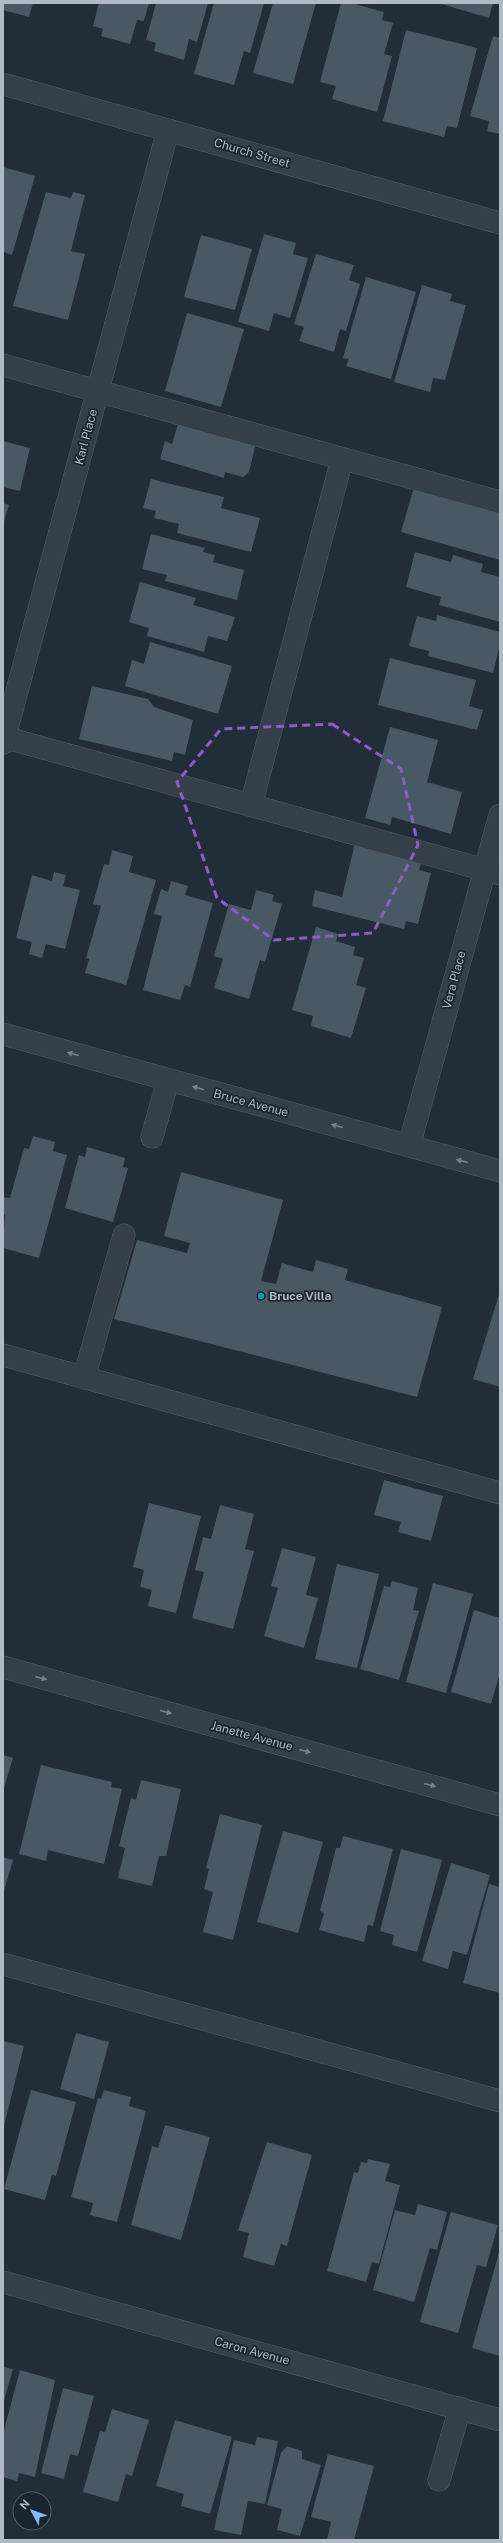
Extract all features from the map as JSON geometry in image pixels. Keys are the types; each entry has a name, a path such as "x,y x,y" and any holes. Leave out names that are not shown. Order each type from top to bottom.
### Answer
{"street":[{"name":"Church Street","path":"3,84 500,223"},
{"name":"Karl Place","path":"4,739 168,130"},
{"path":"3,365 500,502"},
{"path":"251,805 342,459"},
{"path":"4,739 251,805 492,872"},
{"name":"Vera Place","path":"409,1146 492,872 500,815"},
{"name":"Bruce Avenue","path":"3,1034 500,1171"},
{"path":"152,1137 168,1080"},
{"path":"84,1378 124,1235"},
{"path":"3,1356 500,1493"},
{"name":"Janette Avenue","path":"3,1667 500,1804"},
{"path":"3,1964 500,2101"},
{"name":"Caron Avenue","path":"3,2282 500,2420"},
{"path":"439,2480 460,2408"}],"highlighted area":[{"path":"332,724 401,769 418,845 373,933 274,940 217,898 177,782 221,729"}],"building":[{"path":"3,3 33,3 29,17 3,10"},
{"path":"99,3 149,3 144,21 137,20 130,44 101,36 103,29 93,26"},
{"path":"156,3 208,3 197,42 189,39 184,60 154,51 156,43 146,40"},
{"path":"214,3 264,3 250,53 244,51 234,85 194,74"},
{"path":"273,3 316,3 293,84 253,73"},
{"path":"341,3 351,3 384,12 382,20 393,23 384,54 392,56 377,112 332,99 336,86 320,82"},
{"path":"438,3 493,3 489,18"},
{"path":"406,30 477,48 457,128 447,126 444,137 383,121"},
{"path":"493,36 500,38 500,134 487,131 489,121 470,116"},
{"path":"3,167 35,176 12,255 3,252"},
{"path":"46,192 71,198 73,192 85,195 71,251 85,254 68,320 13,306"},
{"path":"264,234 296,243 293,254 308,258 290,318 274,313 269,331 238,322"},
{"path":"201,235 252,249 235,310 184,297"},
{"path":"316,254 354,265 349,280 360,284 346,331 340,329 334,352 299,341 304,327 294,324"},
{"path":"366,277 416,292 391,379 346,366 349,359 343,358"},
{"path":"422,285 452,294 450,301 466,305 445,380 433,378 430,392 394,382"},
{"path":"187,313 244,329 221,407 165,391"},
{"path":"179,421 256,443 249,472 243,477 225,472 224,478 160,459 165,441 172,444"},
{"path":"3,441 30,448 20,491 3,487"},
{"path":"151,479 224,497 221,508 260,518 251,552 177,533 179,524 154,518 156,511 143,508"},
{"path":"414,487 500,511 500,560 401,532"},
{"path":"3,503 9,505 3,525"},
{"path":"151,534 205,548 203,552 215,555 213,562 244,570 237,600 165,581 167,575 142,569"},
{"path":"415,552 451,562 453,555 483,564 481,572 500,577 500,622 439,605 441,597 406,587"},
{"path":"140,582 196,598 193,605 235,617 227,641 208,636 204,652 147,636 149,628 129,622"},
{"path":"437,615 500,632 500,644 493,673 428,656 429,651 409,646 417,616 436,621"},
{"path":"150,642 232,666 218,714 125,686 132,660 144,664"},
{"path":"390,658 476,680 469,706 483,710 477,730 378,705"},
{"path":"92,686 148,699 154,707 193,720 185,755 174,752 172,761 79,739"},
{"path":"390,727 438,740 427,782 462,792 451,834 392,817 390,825 365,818"},
{"path":"355,843 422,860 419,870 431,873 418,924 406,921 404,929 312,906 315,890 342,897"},
{"path":"112,850 133,856 129,872 156,880 126,985 85,973 89,959 86,958 101,906 93,904 104,864 109,865"},
{"path":"54,872 66,875 63,886 80,890 65,949 46,944 42,958 29,954 32,942 16,938 32,875 52,881"},
{"path":"171,881 188,886 185,895 213,903 190,987 185,985 180,1000 143,990 162,916 154,914 161,889 168,892"},
{"path":"256,890 274,895 272,901 282,904 265,962 260,960 249,999 214,988 223,959 214,956 229,904 251,910"},
{"path":"316,927 338,934 336,941 355,947 353,955 364,958 356,985 366,988 351,1038 311,1026 313,1016 292,1010"},
{"path":"33,1136 55,1142 53,1151 67,1155 39,1258 3,1248 5,1215 3,1214 3,1197 10,1198 24,1148 29,1149"},
{"path":"87,1147 125,1158 123,1167 128,1168 113,1222 65,1208 79,1155 85,1157"},
{"name":"Bruce Villa","path":"181,1172 283,1200 261,1281 276,1284 282,1263 313,1272 316,1260 348,1269 345,1280 442,1307 417,1397 114,1319 137,1240 187,1253 190,1243 164,1236"},
{"path":"500,1291 500,1387 473,1379"},
{"path":"384,1480 443,1496 431,1541 398,1532 401,1522 374,1515"},
{"path":"149,1503 201,1516 176,1613 148,1606 152,1590 140,1587 144,1570 133,1567"},
{"path":"220,1505 254,1514 245,1549 254,1551 233,1629 192,1618 204,1572 195,1570 203,1537 211,1539"},
{"path":"282,1548 316,1557 306,1595 318,1598 304,1648 264,1636 278,1588 271,1586"},
{"path":"337,1564 379,1574 357,1668 315,1659"},
{"path":"392,1581 418,1588 413,1610 419,1611 399,1680 360,1669 384,1586 390,1587"},
{"path":"433,1583 473,1594 446,1693 406,1682"},
{"path":"474,1610 500,1618 500,1673 491,1704 451,1692"},
{"path":"3,1755 13,1758 3,1791"},
{"path":"41,1765 112,1782 111,1787 122,1789 104,1864 48,1850 46,1861 19,1854"},
{"path":"141,1780 181,1789 166,1856 159,1856 152,1886 118,1878 125,1848 119,1846 131,1798 136,1800"},
{"path":"220,1814 262,1825 233,1940 203,1932 213,1892 204,1889 209,1869 206,1868"},
{"path":"283,1831 323,1842 298,1933 257,1922"},
{"path":"343,1836 393,1849 373,1926 368,1925 364,1942 319,1930 324,1913 320,1911 336,1848 340,1848"},
{"path":"401,1849 442,1860 417,1952 392,1945 394,1935 380,1931"},
{"path":"3,1857 13,1860 3,1894"},
{"path":"451,1863 490,1875 467,1955 453,1951 448,1969 422,1961"},
{"path":"489,1884 500,1887 500,1993 463,1983"},
{"path":"76,2033 109,2042 94,2099 60,2089"},
{"path":"3,2041 24,2046 4,2126 3,2126"},
{"path":"31,2090 76,2102 56,2176 52,2175 45,2200 4,2189"},
{"path":"104,2090 131,2097 129,2106 146,2111 117,2222 90,2215 93,2203 71,2197 98,2098 101,2099"},
{"path":"165,2125 210,2137 181,2240 131,2225 152,2146 158,2148"},
{"path":"267,2142 312,2155 287,2246 281,2244 274,2266 243,2257 249,2233 238,2230"},
{"path":"368,2159 390,2164 385,2181 400,2185 379,2264 372,2262 366,2282 327,2271 354,2172 358,2173 361,2162 367,2163"},
{"path":"418,2204 447,2212 437,2250 430,2248 414,2302 373,2290 395,2210 415,2215"},
{"path":"451,2212 498,2225 486,2267 477,2265 458,2333 420,2322"},
{"path":"500,2249 500,2356 472,2348"},
{"path":"3,2367 13,2369 3,2404"},
{"path":"20,2370 55,2380 35,2477 19,2473 17,2481 3,2477 3,2434"},
{"path":"63,2388 94,2396 78,2456 70,2454 64,2479 41,2473"},
{"path":"112,2409 149,2420 132,2476 126,2474 118,2502 83,2492 100,2431 105,2432"},
{"path":"175,2420 232,2437 210,2514 181,2506 184,2494 156,2486"},
{"path":"257,2437 278,2441 265,2504 248,2501 241,2535 214,2530 234,2440 255,2445"},
{"path":"287,2446 302,2451 302,2459 321,2465 300,2536 277,2530 282,2509 267,2505 281,2453"},
{"path":"328,2454 374,2466 354,2540 327,2540 331,2522 311,2517"}],"place":[{"name":"Bruce Villa","path":"261,1296"}]}
